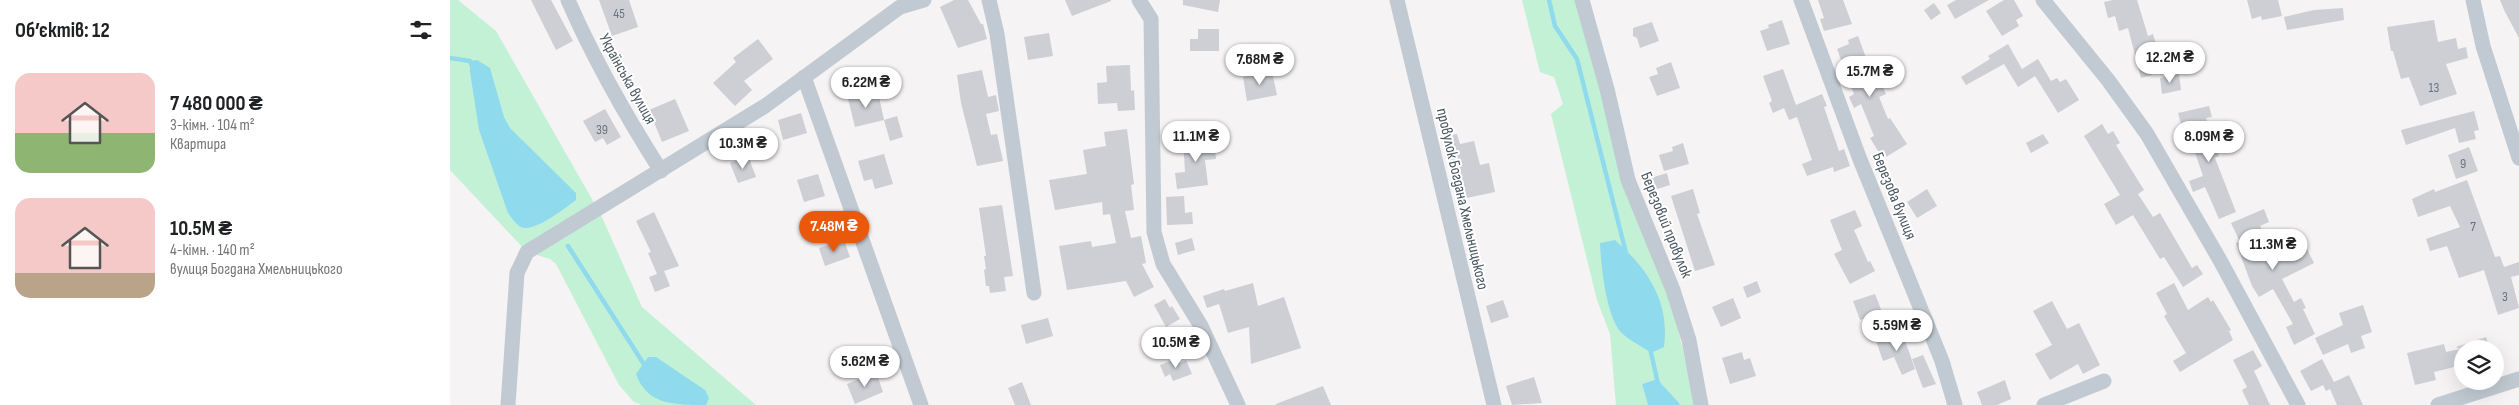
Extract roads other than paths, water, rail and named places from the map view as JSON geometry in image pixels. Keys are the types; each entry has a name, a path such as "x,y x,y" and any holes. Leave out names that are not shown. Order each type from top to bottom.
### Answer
{"street":[{"name":"Українська вулиця","path":"568,0 585,38 629,121 661,171"},
{"path":"508,405 517,273 527,252 765,106 900,4 924,0"},
{"path":"988,0 997,34 1034,293"},
{"path":"1139,0 1151,19 1154,232 1162,264 1201,326 1238,405"},
{"name":"провулок Богдана Хмельницького","path":"1397,0 1494,405"},
{"name":"Березовий провулок","path":"1582,0 1607,89 1628,180 1674,290 1689,340 1701,405"},
{"name":"Березова вулиця","path":"1801,0 1859,157 1942,361 1955,405"},
{"path":"2043,0 2108,80 2146,134 2221,262 2298,405"},
{"path":"2473,0 2483,46 2519,158"},
{"path":"804,78 921,405"},
{"path":"2438,405 2519,379"},
{"path":"2044,405 2104,381"}],"water":[{"path":"477,60 490,68 504,117 510,128 576,193 576,200 549,219 534,226 521,227 515,223 508,213 479,130 470,72 470,61"},
{"path":"1615,240 1647,275 1660,301 1664,315 1664,347 1651,353 1622,333 1614,322 1603,276 1600,243"},
{"path":"648,357 656,357 705,390 709,398 706,405 683,405 663,401 647,392 636,374"},
{"path":"1657,379 1680,405 1648,405 1642,384"}],"waterway":[{"path":"1549,0 1555,26 1577,59 1626,253"},
{"path":"450,58 470,61 472,66"},
{"path":"568,246 647,369"},
{"path":"1650,348 1658,384"}]}
